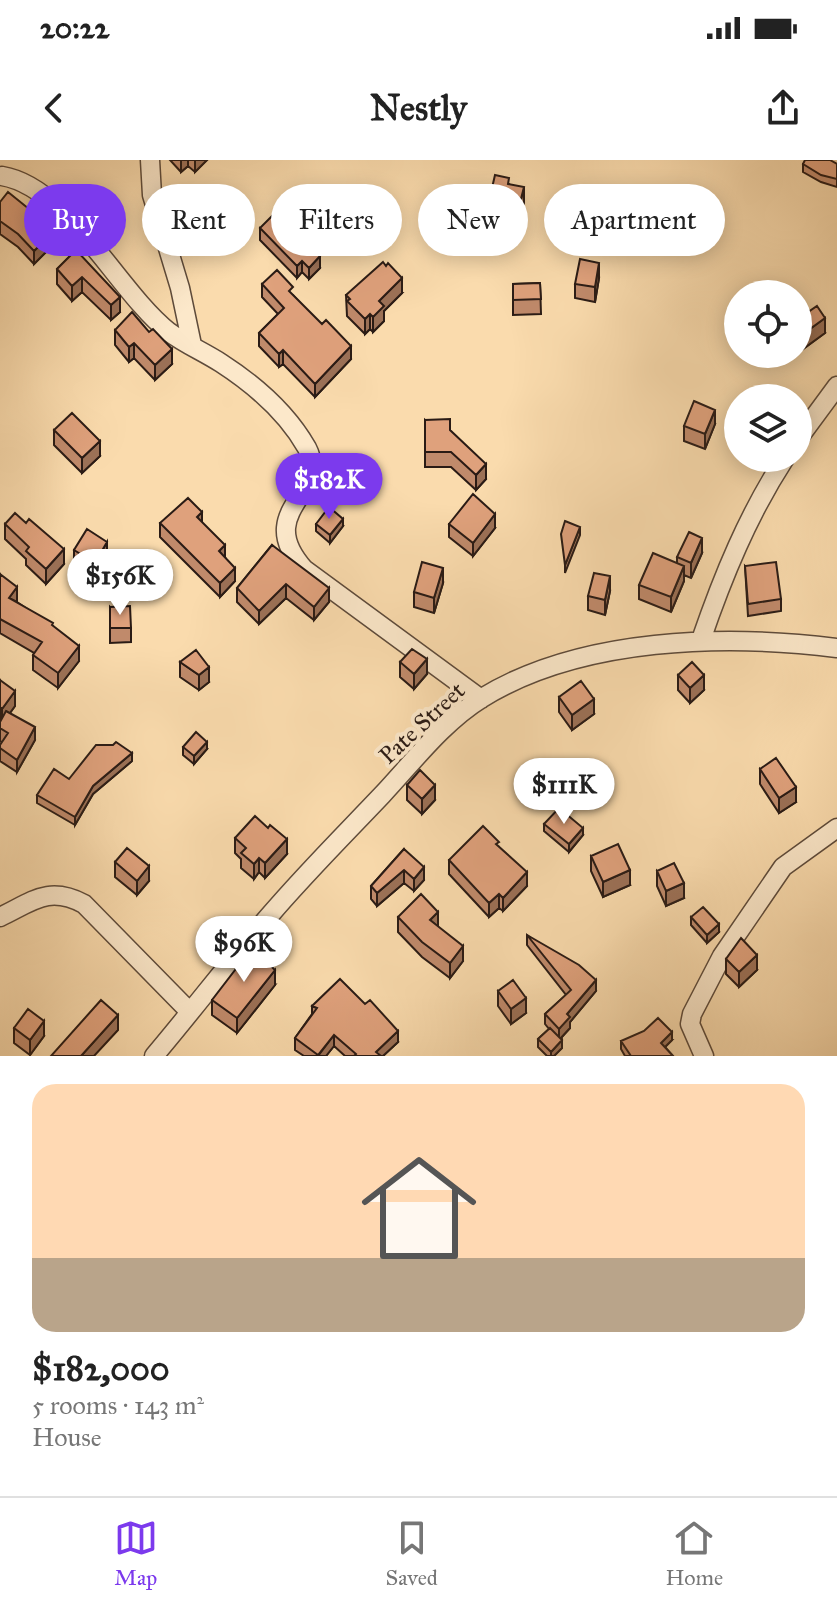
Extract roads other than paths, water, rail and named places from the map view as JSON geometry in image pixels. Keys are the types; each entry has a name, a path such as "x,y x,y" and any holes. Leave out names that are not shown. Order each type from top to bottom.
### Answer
{"street":[{"path":"150,160 152,195 180,288 192,345"},
{"path":"2,176 29,185 48,199 69,218 146,311 170,332 221,363 266,397 288,420 307,449 313,465 312,476 286,521 286,540 294,557 315,577 481,699"},
{"path":"812,420 837,386"},
{"path":"701,640 726,568 777,472"},
{"name":"Pate Street","path":"154,1056 272,913 439,734 481,699 532,673 605,653 701,640 837,648"},
{"path":"704,1056 690,1024 692,1014 722,956 783,867 837,828"},
{"path":"0,917 42,895 74,899 84,904 190,1012"}]}
